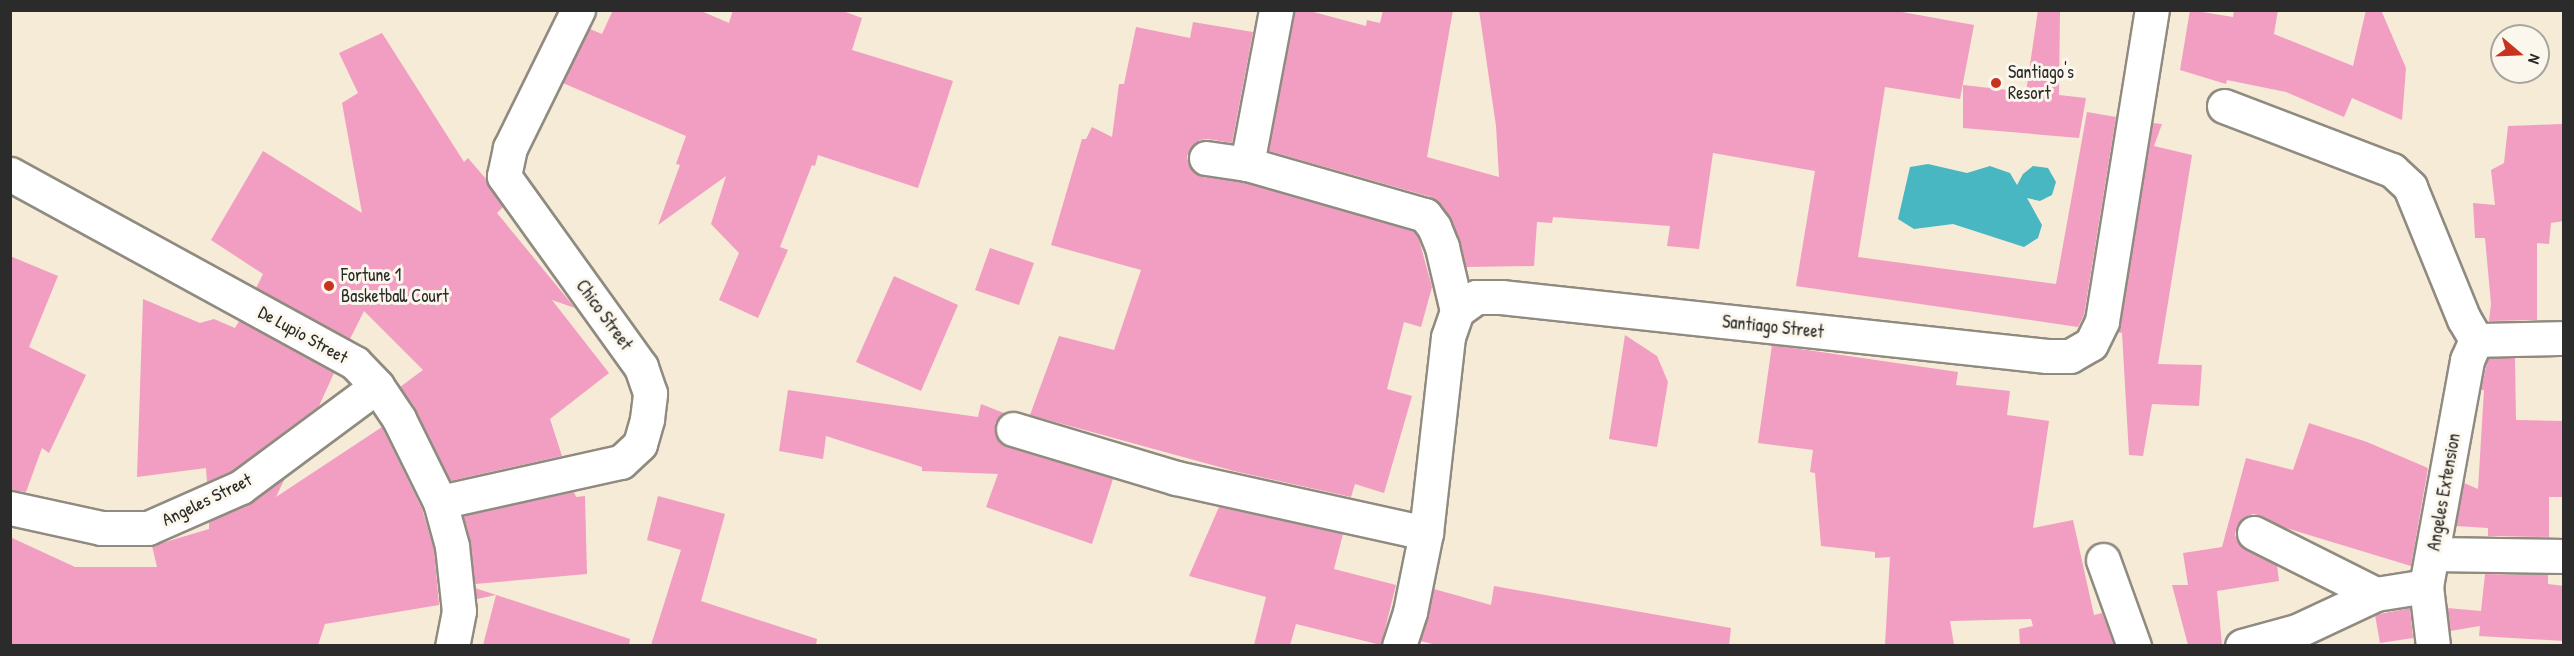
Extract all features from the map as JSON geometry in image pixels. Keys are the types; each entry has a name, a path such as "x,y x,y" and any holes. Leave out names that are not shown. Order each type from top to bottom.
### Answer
{"street":[{"name":"Chico Street","path":"440,502 621,462 640,444 647,419 650,393 641,367 504,176 510,148 578,10"},
{"path":"1247,164 1276,10"},
{"name":"Santiago Street","path":"1457,311 1476,297 1501,297 2035,355 2070,356 2091,344 2102,321 2152,10"},
{"path":"2224,106 2392,170 2410,188 2464,319 2476,340 2564,338"},
{"path":"1206,158 1247,164 1425,215 1434,227 1442,247 1457,311 1449,337 1426,533 1410,612 1399,645"},
{"name":"De Lupio Street","path":"10,174 355,363 378,386 399,419 440,502 452,546 459,611 452,645"},
{"name":"Angeles Extension","path":"2433,645 2426,586 2466,360 2476,340"},
{"name":"Angeles Street","path":"10,508 101,528 148,528 241,487 378,386"},
{"path":"1013,429 1176,478 1426,533"},
{"path":"2254,533 2376,594"},
{"path":"2433,554 2564,556"},
{"path":"2103,560 2134,645"},
{"path":"2242,645 2297,631 2376,594 2426,586"}],"water":[{"path":"1928,164 1967,173 1990,166 2010,173 2017,185 2023,174 2033,166 2048,168 2056,182 2052,195 2040,201 2027,198 2042,225 2038,238 2024,247 1953,224 1914,229 1898,219 1910,167"}],"building":[{"path":"613,10 699,10 729,23 733,10 840,10 862,18 852,50 953,81 918,188 818,155 780,247 788,250 758,318 719,300 739,253 711,224 726,176 658,225 680,165 676,164 686,136 563,83 590,29 602,34"},
{"path":"1294,10 1306,10 1366,26 1367,20 1380,23 1383,10 1453,10 1427,157 1499,177 1496,126 1479,10 1891,10 1974,25 1960,99 1885,87 1858,257 2056,284 2087,112 2116,117 2084,315 2078,327 1796,286 1815,171 1713,153 1699,249 1667,246 1670,226 1553,217 1552,223 1537,222 1534,266 1466,267 1451,220 1440,204 1431,197 1269,151"},
{"path":"2038,10 2060,10 2059,95 2086,98 2079,138 1963,128 1963,85 2026,92"},
{"path":"2190,10 2233,17 2234,10 2278,10 2274,34 2353,66 2366,10 2381,10 2406,68 2402,120 2352,98 2344,117 2286,92 2227,80 2226,84 2180,70"},
{"path":"1193,22 1253,32 1232,143 1208,139 1200,140 1192,146 1187,156 1194,172 1203,177 1243,182 1414,231 1418,236 1432,287 1421,327 1404,322 1387,389 1412,396 1384,493 1355,484 1351,497 1234,471 1030,415 1059,336 1114,350 1141,270 1051,245 1082,139 1086,139 1092,127 1112,137 1119,84 1124,84 1136,27 1190,38"},
{"path":"382,33 464,162 468,158 486,179 503,207 497,213 575,308 552,300 609,373 550,419 562,456 450,481 414,406 400,387 423,370 364,311 350,339 256,288 263,274 211,240 263,151 362,213 342,103 358,93 339,53"},
{"path":"2153,123 2162,124 2154,146 2192,155 2158,364 2202,365 2199,406 2152,404 2143,456 2129,455 2122,333 2117,332"},
{"path":"2564,124 2564,221 2551,223 2549,244 2537,243 2537,320 2489,321 2491,304 2485,238 2475,238 2473,203 2495,205 2491,170 2504,163 2508,126"},
{"path":"990,248 1034,263 1019,305 975,290"},
{"path":"10,256 58,276 29,347 86,375 49,453 42,448 26,492 10,490"},
{"path":"894,276 958,305 921,391 856,362"},
{"path":"143,299 200,323 214,319 235,328 239,321 334,373 319,406 232,471 207,482 206,468 137,477"},
{"path":"1625,335 1657,356 1668,382 1657,447 1609,439"},
{"path":"1772,345 1958,372 1956,385 2010,391 2007,415 2049,421 2033,528 2073,520 2094,615 2102,613 2114,645 2020,645 2019,629 2033,626 2031,619 1950,621 1954,645 1885,645 1890,557 1875,558 1875,552 1821,546 1815,473 1810,472 1813,450 1758,443"},
{"path":"2488,358 2515,358 2516,420 2564,421 2564,497 2549,497 2549,537 2488,536 2488,528 2456,526 2464,483 2478,489 2484,390 2481,390"},
{"path":"788,390 978,417 981,404 1004,413 995,423 995,433 999,441 1007,447 1113,479 1092,544 986,507 998,474 922,471 922,467 826,436 823,459 779,451"},
{"path":"2309,423 2367,442 2428,468 2411,566 2283,527 2262,516 2253,514 2244,517 2237,525 2235,535 2238,543 2246,550 2277,565 2279,581 2217,591 2222,645 2188,645 2172,585 2188,585 2183,553 2222,547 2246,458 2293,470"},
{"path":"382,427 422,509 434,549 439,605 325,624 318,645 10,645 10,537 75,567 157,567 152,546 209,529 209,522 249,504 285,478 276,497"},
{"path":"574,492 576,497 585,496 587,574 475,584 471,544 463,516"},
{"path":"658,496 725,514 701,601 817,639 816,645 651,645 681,550 647,540"},
{"path":"1219,507 1343,534 1334,569 1396,585 1381,645 1296,624 1290,645 1254,645 1266,597 1189,576"},
{"path":"2485,574 2548,575 2548,584 2564,586 2564,641 2479,636 2480,626 2450,631 2447,608 2481,611"},
{"path":"1494,586 1731,628 1729,645 1437,645 1420,641 1434,589 1491,605"},
{"path":"475,588 630,639 629,645 483,645 496,595 477,599"},
{"path":"2410,608 2413,638 2380,643 2375,615"}],"place":[{"name":"Santiago's Resort","path":"1996,83"},
{"name":"Fortune 1 Basketball Court","path":"329,286"}]}
